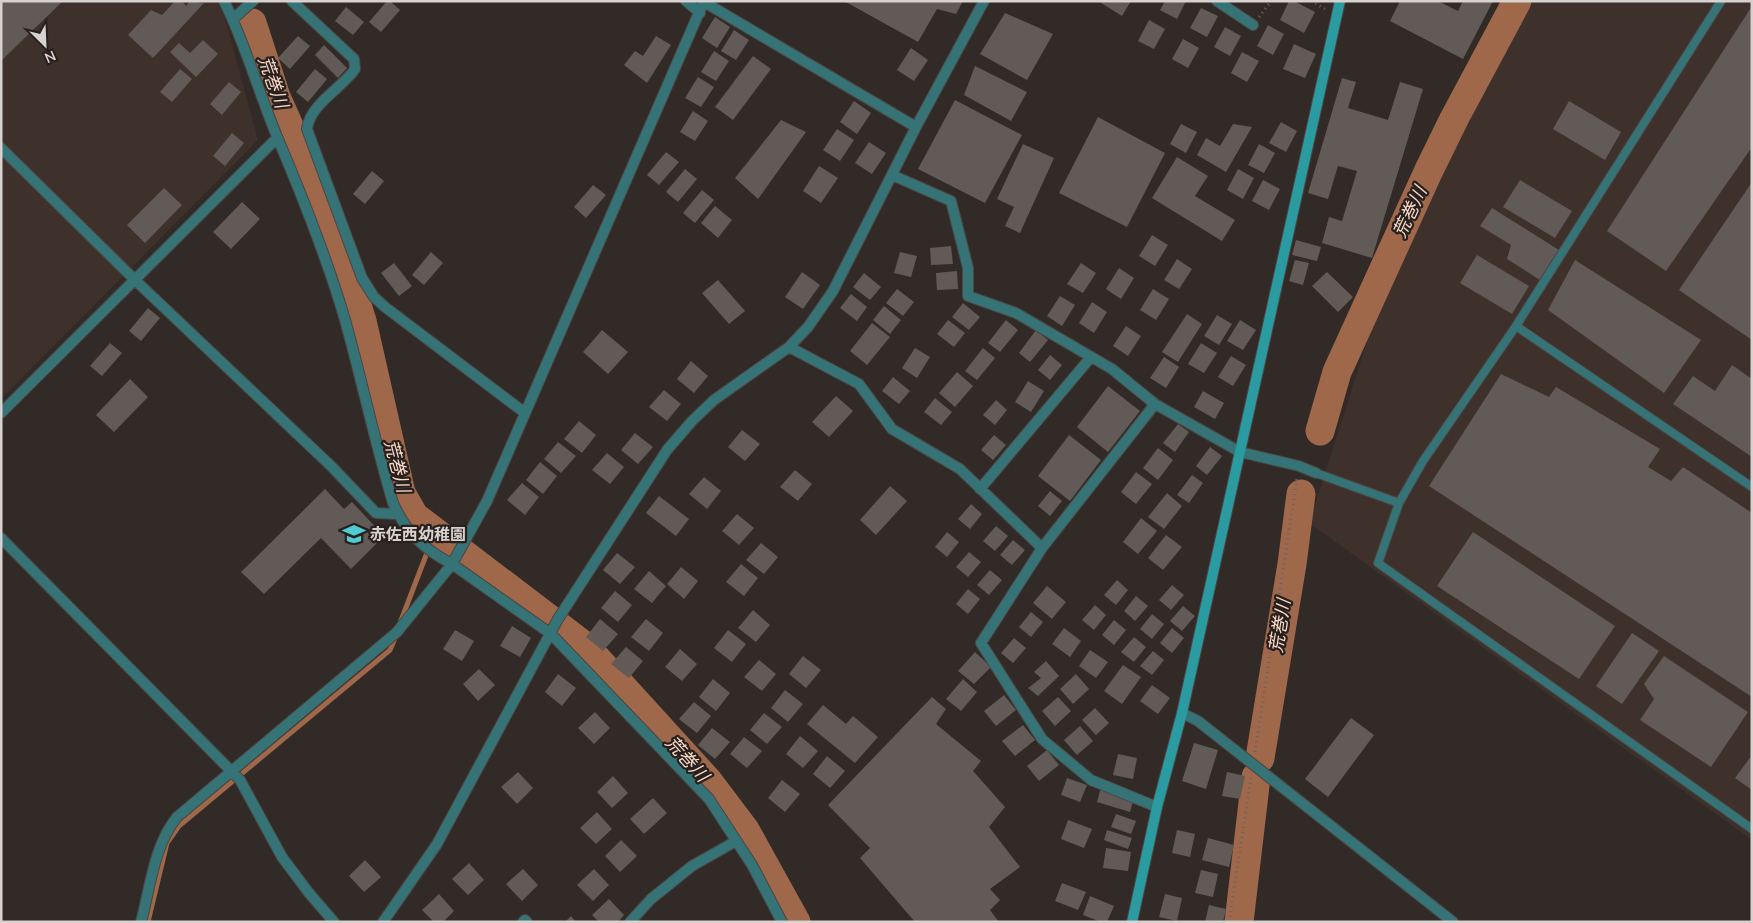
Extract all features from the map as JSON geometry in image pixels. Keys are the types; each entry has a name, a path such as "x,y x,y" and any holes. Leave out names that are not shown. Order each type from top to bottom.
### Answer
{"street":[{"path":"233,19 252,1"},
{"path":"292,1 354,59 355,69 312,113 307,129 362,278 374,297 385,307 525,413"},
{"path":"686,1 700,13"},
{"path":"383,922 437,844 558,619 667,450 685,428 714,400 789,347 808,327 833,291 916,127 984,1"},
{"path":"1218,1 1253,25"},
{"path":"1132,922 1157,806 1182,713 1340,1"},
{"path":"224,2 233,19 277,138 290,165 345,319 384,472 402,524 417,542 552,631 709,799 752,865 782,922"},
{"path":"140,922 160,844 166,830 176,817 397,632 452,564 487,501 704,2 916,127"},
{"path":"1,413 277,138"},
{"path":"1,148 135,280 331,466 376,513 398,514"},
{"path":"892,175 951,201 968,268 968,296 1016,313 1112,369 1155,404 1240,452 1299,466 1316,473"},
{"path":"789,347 859,384 892,429 960,469 1042,548"},
{"path":"980,489 1090,357"},
{"path":"1155,404 1042,548 981,643 1042,739 1090,780 1157,806"},
{"path":"1,538 240,780 282,858 314,900 334,922"},
{"path":"1182,713 1198,721 1453,922"},
{"path":"630,922 651,899 692,866 736,841"},
{"path":"523,922 525,920 527,922"}],"lane":[{"path":"1721,1 1516,326 1423,461 1399,503 1378,563 1752,829"},
{"path":"1516,326 1752,487"},
{"path":"1316,473 1399,503"}],"path":[{"path":"1253,25 1271,1"},
{"path":"1229,922 1299,466"}],"shaded area":[{"path":"1,1 217,1 223,11 258,140 1,399"},
{"path":"1530,1 1752,1 1752,840 1309,523 1391,267"}],"building":[{"path":"1,1 63,1 1,61"},
{"path":"175,1 182,1 186,6 190,1 204,3 153,58 128,35 151,10 162,15"},
{"path":"387,1 390,1 400,10 381,32 369,22"},
{"path":"844,1 963,1 956,14 937,9 918,42"},
{"path":"1098,1 1131,1 1122,16"},
{"path":"1165,1 1186,1 1177,19 1160,10"},
{"path":"1289,1 1294,1 1315,12 1304,33 1280,20"},
{"path":"1400,1 1438,1 1458,11 1463,1 1493,1 1463,59 1390,21"},
{"path":"1752,6 1752,147 1666,271 1607,231"},
{"path":"346,7 364,22 353,35 335,21"},
{"path":"1201,8 1218,16 1207,37 1190,28"},
{"path":"1005,13 1053,34 1027,80 980,54"},
{"path":"715,17 730,27 717,48 702,38"},
{"path":"1149,20 1165,29 1154,49 1138,41"},
{"path":"1268,25 1284,34 1273,55 1257,46"},
{"path":"1225,27 1241,36 1230,56 1214,47"},
{"path":"734,30 749,40 736,60 721,51"},
{"path":"298,36 310,46 290,69 278,58"},
{"path":"656,36 671,45 647,83 624,65 635,51 643,56"},
{"path":"1183,39 1199,48 1188,68 1172,59"},
{"path":"203,40 218,54 196,77 170,52 179,43 190,53"},
{"path":"1294,44 1316,54 1305,78 1283,69"},
{"path":"324,45 347,68 338,78 315,55"},
{"path":"911,48 928,60 914,81 897,70"},
{"path":"714,51 729,61 716,81 701,72"},
{"path":"1242,52 1259,61 1247,82 1231,73"},
{"path":"753,56 771,69 733,120 715,107"},
{"path":"975,66 1027,92 1011,121 964,95"},
{"path":"180,69 192,79 172,102 160,92"},
{"path":"315,69 327,79 308,102 296,92"},
{"path":"698,77 714,87 701,107 685,98"},
{"path":"1342,78 1356,82 1348,108 1388,120 1400,82 1423,89 1372,258 1322,243 1329,217 1342,221 1357,171 1338,166 1328,199 1308,193"},
{"path":"229,82 241,92 222,115 210,104"},
{"path":"955,100 1022,135 985,203 918,169"},
{"path":"854,101 871,113 857,134 840,122"},
{"path":"1569,101 1621,132 1605,160 1553,129"},
{"path":"693,111 708,121 695,141 680,132"},
{"path":"1098,117 1165,153 1127,227 1059,193"},
{"path":"781,120 806,132 758,199 735,178"},
{"path":"1281,122 1297,131 1286,152 1269,143"},
{"path":"1181,124 1197,132 1186,153 1170,144"},
{"path":"1233,124 1252,127 1226,172 1197,155 1206,138 1220,146"},
{"path":"837,129 854,140 840,161 823,150"},
{"path":"232,133 244,143 225,166 213,156"},
{"path":"869,142 886,153 872,174 855,163"},
{"path":"1023,144 1054,158 1020,233 1005,226 1014,207 997,199"},
{"path":"1259,144 1275,153 1264,173 1248,165"},
{"path":"666,152 679,162 659,185 647,175"},
{"path":"1177,157 1208,176 1195,196 1235,220 1222,241 1152,198"},
{"path":"819,166 838,178 821,203 803,191"},
{"path":"685,169 697,179 678,202 666,192"},
{"path":"1238,169 1254,178 1243,199 1227,190"},
{"path":"372,171 384,181 365,204 353,194"},
{"path":"1263,180 1280,189 1269,210 1252,201"},
{"path":"1520,180 1572,211 1555,238 1503,207"},
{"path":"1752,182 1752,340 1679,290"},
{"path":"593,185 606,195 586,218 574,207"},
{"path":"164,188 182,205 145,243 127,225"},
{"path":"702,190 714,200 695,223 683,213"},
{"path":"242,202 260,219 231,249 213,232"},
{"path":"715,206 732,220 718,238 701,223"},
{"path":"1492,208 1559,250 1540,280 1507,259 1511,245 1480,226"},
{"path":"1152,235 1168,245 1155,266 1139,256"},
{"path":"1296,240 1321,247 1317,261 1292,255"},
{"path":"951,246 953,264 931,265 930,248"},
{"path":"431,252 443,263 424,285 412,275"},
{"path":"900,252 917,256 911,277 894,273"},
{"path":"1477,255 1529,286 1512,314 1460,283"},
{"path":"1177,259 1192,269 1179,289 1164,280"},
{"path":"1295,260 1309,263 1303,285 1289,281"},
{"path":"1575,260 1701,340 1664,393 1548,310"},
{"path":"394,263 412,286 399,296 381,273"},
{"path":"1081,263 1096,273 1083,293 1067,284"},
{"path":"1119,268 1134,278 1121,299 1106,289"},
{"path":"957,271 958,289 937,290 936,273"},
{"path":"802,272 820,285 803,309 785,297"},
{"path":"1327,272 1353,297 1338,312 1312,286"},
{"path":"864,273 881,287 870,300 853,287"},
{"path":"718,280 745,311 729,324 702,293"},
{"path":"897,289 914,302 903,316 886,303"},
{"path":"1153,289 1169,299 1156,320 1140,310"},
{"path":"851,294 867,307 857,321 840,308"},
{"path":"1060,296 1075,305 1062,326 1047,316"},
{"path":"1092,302 1107,312 1094,333 1079,323"},
{"path":"963,303 980,317 969,330 952,317"},
{"path":"884,306 901,320 890,334 873,320"},
{"path":"148,308 160,318 141,341 129,331"},
{"path":"1187,314 1202,324 1178,362 1162,352"},
{"path":"1217,315 1232,324 1219,345 1204,336"},
{"path":"948,320 965,333 954,347 937,334"},
{"path":"1006,320 1018,330 1000,352 988,343"},
{"path":"1240,320 1256,330 1243,350 1227,341"},
{"path":"872,323 890,337 867,365 850,351"},
{"path":"1126,326 1141,336 1128,356 1113,346"},
{"path":"602,330 628,352 608,374 583,352"},
{"path":"1036,330 1048,340 1030,362 1019,353"},
{"path":"110,343 122,353 102,376 90,366"},
{"path":"1201,343 1217,353 1204,373 1188,364"},
{"path":"915,348 930,357 917,378 902,368"},
{"path":"983,348 995,358 977,380 965,371"},
{"path":"1050,355 1062,365 1050,380 1038,370"},
{"path":"1231,356 1246,365 1233,386 1218,377"},
{"path":"1164,357 1179,367 1166,388 1150,378"},
{"path":"691,361 708,376 694,393 677,379"},
{"path":"1732,365 1752,379 1752,457 1673,404 1693,376 1715,391"},
{"path":"957,372 973,386 955,407 939,393"},
{"path":"1501,374 1549,397 1556,387 1660,449 1648,467 1671,481 1683,467 1752,513 1752,697 1429,486"},
{"path":"893,377 910,391 899,404 882,391"},
{"path":"130,379 148,397 114,432 96,415"},
{"path":"1028,381 1044,391 1031,412 1015,402"},
{"path":"1108,386 1140,411 1108,452 1077,427"},
{"path":"664,390 681,404 667,421 649,407"},
{"path":"1203,391 1224,403 1215,419 1194,407"},
{"path":"836,396 853,411 829,437 812,422"},
{"path":"935,398 952,412 941,425 924,412"},
{"path":"996,400 1007,410 995,425 983,415"},
{"path":"579,421 596,435 582,453 564,439"},
{"path":"1178,424 1189,432 1175,452 1163,443"},
{"path":"742,430 760,444 745,461 728,447"},
{"path":"635,433 653,447 638,464 621,450"},
{"path":"994,435 1006,445 993,460 981,450"},
{"path":"1069,435 1101,460 1070,501 1038,476"},
{"path":"558,442 576,456 561,473 544,459"},
{"path":"1210,447 1222,456 1207,475 1196,466"},
{"path":"1158,448 1173,460 1158,480 1143,468"},
{"path":"607,453 624,467 610,484 592,470"},
{"path":"540,462 557,476 543,494 526,480"},
{"path":"795,470 812,484 798,501 780,487"},
{"path":"1136,472 1152,484 1136,504 1121,492"},
{"path":"1192,475 1203,483 1189,503 1177,495"},
{"path":"704,477 721,491 707,509 689,494"},
{"path":"522,483 539,497 525,515 507,500"},
{"path":"890,486 907,501 876,535 860,520"},
{"path":"325,489 344,509 352,502 384,536 351,569 321,538 264,594 241,572"},
{"path":"1050,491 1062,501 1050,516 1038,506"},
{"path":"1167,493 1182,506 1164,529 1148,517"},
{"path":"659,496 689,519 676,536 646,513"},
{"path":"971,504 982,514 970,529 958,519"},
{"path":"737,514 754,528 739,545 722,531"},
{"path":"1141,518 1157,531 1138,554 1123,542"},
{"path":"996,526 1008,536 995,551 983,541"},
{"path":"947,532 959,542 947,557 935,547"},
{"path":"1473,532 1615,626 1579,679 1437,586"},
{"path":"1166,535 1182,547 1163,570 1148,558"},
{"path":"1013,540 1025,550 1012,565 1000,555"},
{"path":"761,543 778,557 764,574 746,560"},
{"path":"969,552 981,562 968,577 956,567"},
{"path":"617,553 635,567 620,584 603,570"},
{"path":"741,564 758,578 744,596 726,582"},
{"path":"681,567 698,581 684,599 667,584"},
{"path":"990,570 1002,580 989,595 977,585"},
{"path":"649,571 666,586 652,603 634,589"},
{"path":"1117,580 1128,590 1116,605 1104,595"},
{"path":"1172,585 1184,595 1171,610 1159,600"},
{"path":"1047,586 1066,602 1052,619 1033,603"},
{"path":"968,589 980,599 968,614 956,604"},
{"path":"615,591 632,605 618,622 601,608"},
{"path":"1136,596 1148,606 1135,621 1124,611"},
{"path":"1095,605 1106,615 1094,630 1082,620"},
{"path":"1183,606 1195,616 1182,631 1170,621"},
{"path":"753,610 770,625 756,642 738,628"},
{"path":"1031,612 1043,622 1031,637 1019,627"},
{"path":"1152,614 1164,624 1152,639 1140,629"},
{"path":"600,619 618,634 603,651 586,637"},
{"path":"646,619 663,633 649,651 631,637"},
{"path":"1114,620 1126,630 1114,645 1102,635"},
{"path":"512,626 531,638 520,657 500,646"},
{"path":"1064,628 1081,641 1070,657 1052,644"},
{"path":"1172,628 1184,638 1172,653 1160,643"},
{"path":"455,630 474,641 462,661 443,649"},
{"path":"728,630 746,644 732,662 714,648"},
{"path":"1632,633 1659,651 1622,704 1596,686"},
{"path":"1134,637 1146,647 1134,662 1121,652"},
{"path":"1014,638 1026,648 1013,663 1001,653"},
{"path":"626,647 643,661 629,678 611,664"},
{"path":"680,649 697,664 682,681 665,667"},
{"path":"1090,650 1108,662 1096,678 1079,666"},
{"path":"1153,651 1164,660 1152,675 1140,666"},
{"path":"975,652 991,667 974,684 958,671"},
{"path":"803,656 821,670 806,688 789,674"},
{"path":"1664,656 1748,712 1711,767 1640,720 1654,699 1644,684"},
{"path":"759,660 776,674 762,691 744,677"},
{"path":"1046,661 1059,676 1038,696 1028,688 1041,678 1034,672"},
{"path":"1123,665 1141,677 1122,704 1104,691"},
{"path":"479,669 495,685 478,701 463,684"},
{"path":"558,674 576,688 562,706 545,692"},
{"path":"1076,674 1089,689 1073,704 1060,689"},
{"path":"713,679 730,693 716,711 699,697"},
{"path":"963,679 977,692 961,711 946,699"},
{"path":"1152,685 1170,698 1158,714 1140,701"},
{"path":"785,690 803,704 788,722 771,708"},
{"path":"1004,695 1016,710 996,726 984,711"},
{"path":"932,697 946,709 936,724 981,761 973,771 1005,807 989,827 1020,867 990,889 1000,900 990,910 999,922 915,922 860,858 870,848 828,805"},
{"path":"1058,697 1071,711 1055,726 1042,711"},
{"path":"694,702 711,716 697,733 679,719"},
{"path":"823,705 846,724 853,716 878,737 855,763 807,724"},
{"path":"1095,708 1109,723 1096,735 1082,720"},
{"path":"595,712 610,728 594,744 578,728"},
{"path":"764,713 782,727 767,744 750,730"},
{"path":"1351,718 1374,735 1328,797 1305,779"},
{"path":"1023,725 1035,740 1015,756 1002,741"},
{"path":"1080,726 1093,741 1077,755 1064,740"},
{"path":"712,728 730,742 715,759 698,745"},
{"path":"800,736 818,751 803,768 786,754"},
{"path":"744,737 762,751 747,768 730,754"},
{"path":"1194,743 1218,750 1206,789 1182,781"},
{"path":"1047,750 1059,765 1039,781 1027,766"},
{"path":"1118,754 1137,758 1133,779 1113,775"},
{"path":"1752,755 1752,790 1735,778"},
{"path":"827,756 845,771 830,788 813,774"},
{"path":"518,772 533,788 517,804 501,787"},
{"path":"1227,772 1245,776 1240,799 1222,796"},
{"path":"613,776 628,793 612,808 597,792"},
{"path":"1067,778 1087,785 1080,802 1061,795"},
{"path":"782,780 800,794 785,812 768,798"},
{"path":"1101,787 1134,798 1130,812 1097,802"},
{"path":"653,798 667,813 644,834 630,819"},
{"path":"597,812 612,829 596,844 580,828"},
{"path":"1116,814 1136,821 1131,834 1111,827"},
{"path":"1068,820 1092,829 1084,848 1061,839"},
{"path":"1107,830 1132,838 1128,849 1104,840"},
{"path":"1177,830 1195,834 1190,857 1172,853"},
{"path":"1208,838 1234,845 1229,867 1202,860"},
{"path":"621,840 637,856 620,872 605,856"},
{"path":"1106,848 1131,852 1128,871 1103,868"},
{"path":"365,860 381,877 364,892 349,876"},
{"path":"469,863 484,880 468,895 452,879"},
{"path":"523,869 538,885 522,901 506,884"},
{"path":"594,869 609,885 593,901 577,885"},
{"path":"1201,870 1218,874 1213,897 1195,893"},
{"path":"1062,883 1086,892 1078,910 1055,901"},
{"path":"439,894 454,911 443,922 434,922 422,910"},
{"path":"1165,894 1182,898 1177,921 1159,917"},
{"path":"1090,896 1114,906 1107,922 1101,922 1083,915"},
{"path":"609,899 624,915 618,922 599,922 592,915"},
{"path":"1209,905 1226,909 1223,922 1205,922"},
{"path":"571,916 576,922 565,922"}],"waterway":[{"name":"荒巻川","path":"1320,431 1337,372 1429,170 1517,1"},
{"name":"荒巻川","path":"252,23 276,97 329,215 362,321 401,493 414,516 586,647 708,781 745,830 796,922"},
{"name":"荒巻川","path":"1260,758 1292,564 1301,494"},
{"path":"400,623 435,532"},
{"path":"148,922 167,843 179,826 390,650 396,636"},
{"name":"荒巻川","path":"1239,922 1256,777"}],"place":[{"name":"赤佐西幼稚園","path":"354,534"}]}
